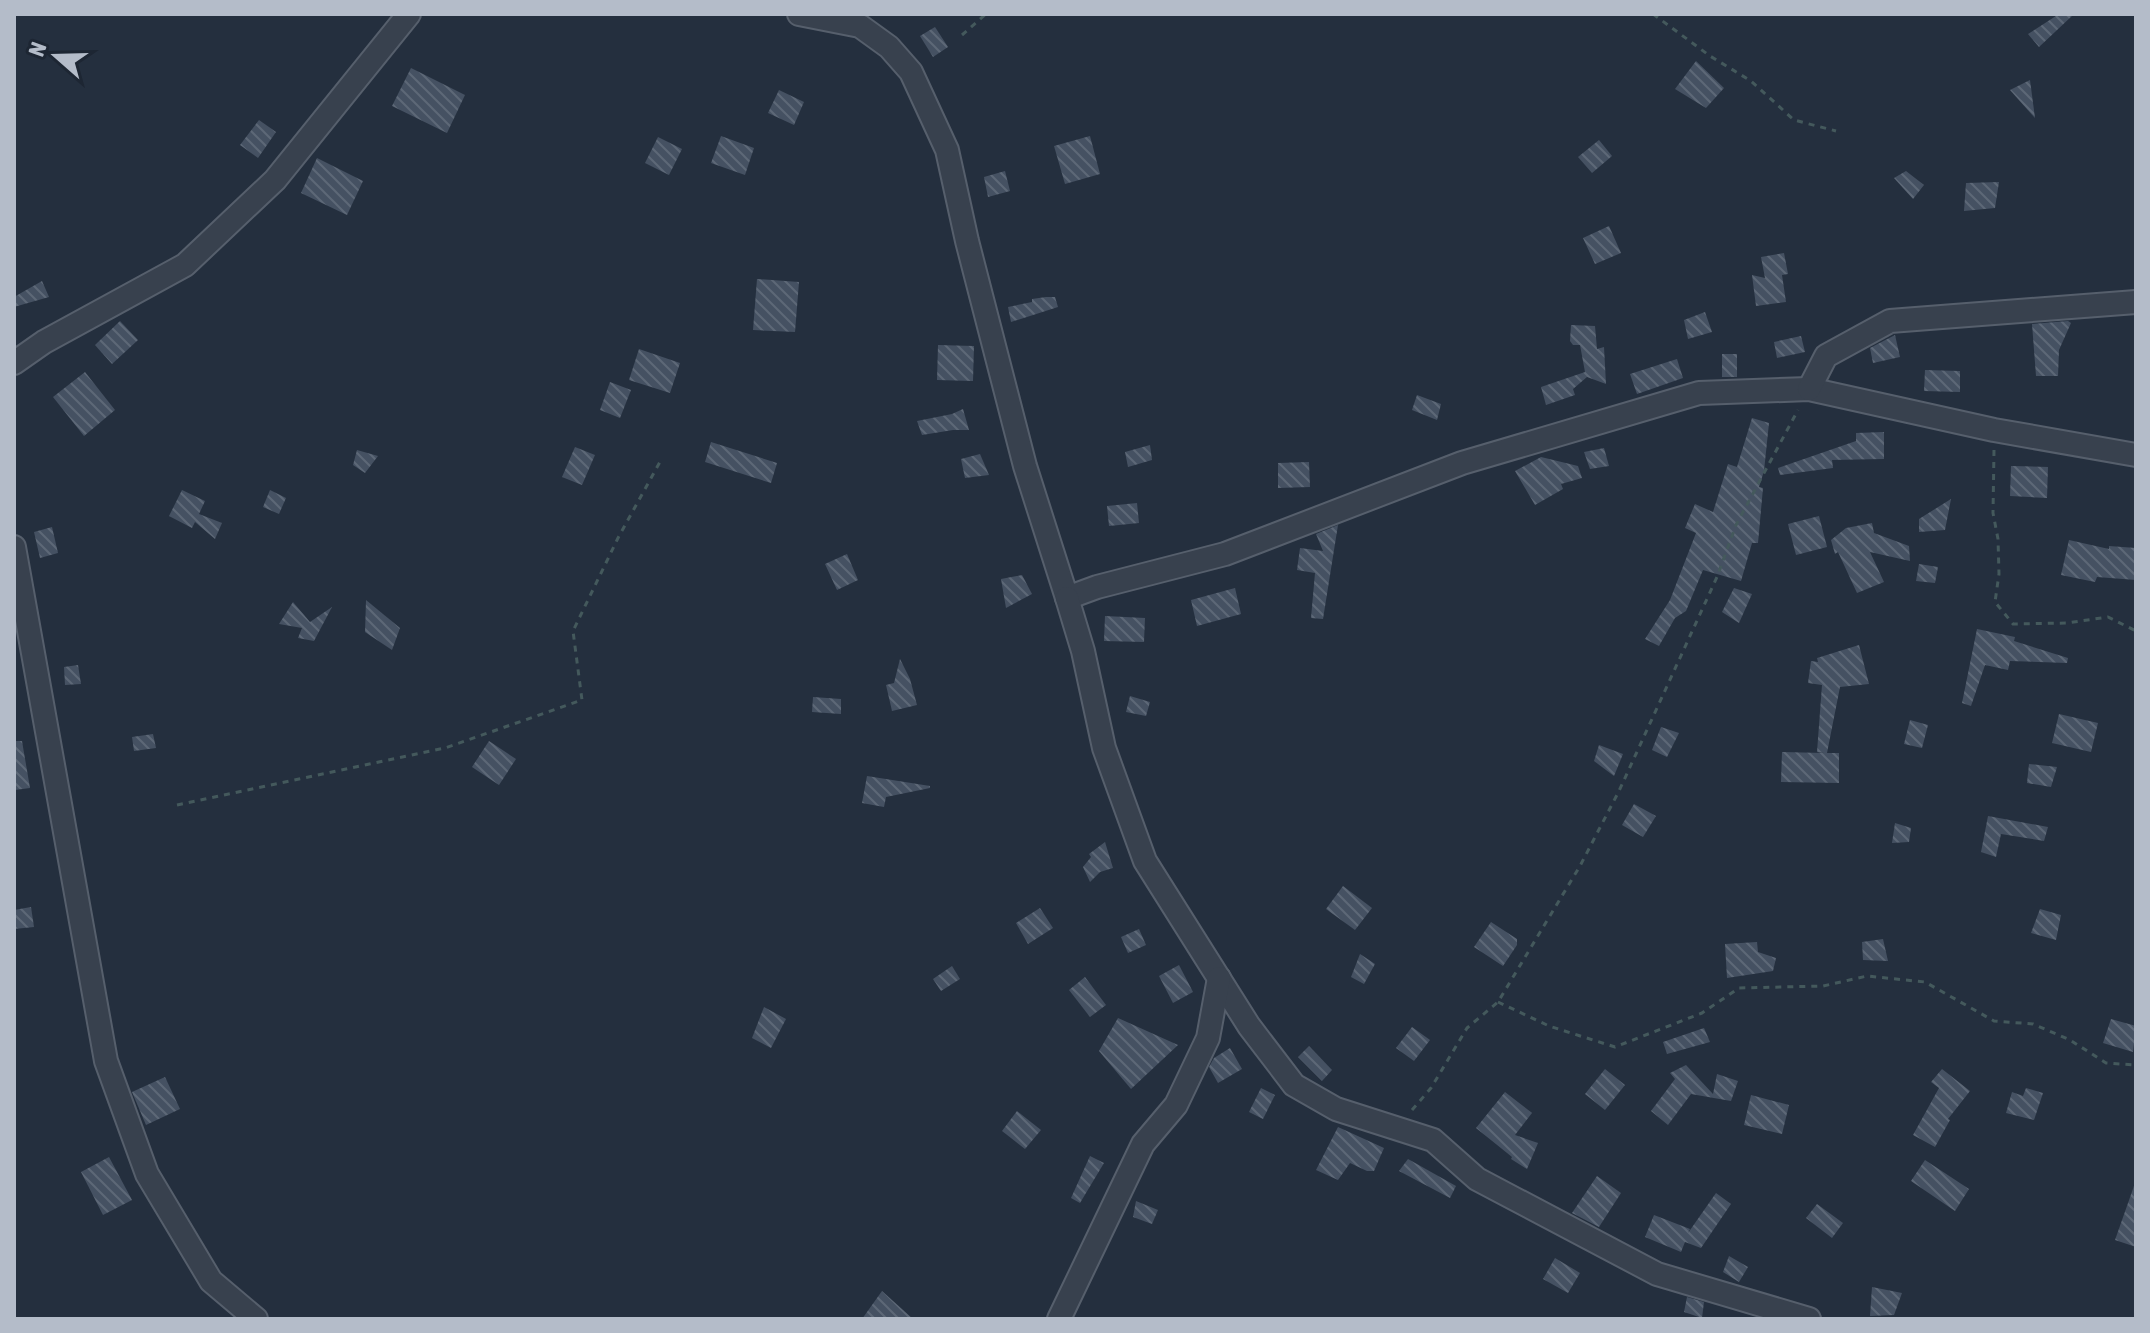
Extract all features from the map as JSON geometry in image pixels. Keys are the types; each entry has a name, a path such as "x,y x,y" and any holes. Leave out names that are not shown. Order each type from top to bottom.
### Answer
{"street":[{"path":"14,363 44,342 185,265 275,180 409,14"},
{"path":"799,14 860,26 889,47 911,72 947,150 1025,466 1083,651 1104,748 1145,861 1249,1026 1294,1085 1336,1109 1433,1140 1477,1179 1657,1274 1809,1319"},
{"path":"1809,389 1826,356 1890,321 2136,302"},
{"path":"1067,598 1097,587 1225,554 1462,463 1699,393 1809,389 1994,430 2136,455"},
{"path":"14,547 106,1061 147,1174 211,1281 256,1319"},
{"path":"1059,1319 1143,1144 1176,1105 1208,1038 1219,978"}],"path":[{"path":"962,35 986,14"},
{"path":"1653,14 1710,56 1751,81 1794,120 1836,131"},
{"path":"1397,1128 1431,1088 1467,1028 1498,1002 1580,866 1619,791 1717,577 1736,525 1809,389"},
{"path":"1994,430 1993,513 1998,539 1999,574 1995,602 2013,624 2067,623 2108,617 2136,631"},
{"path":"177,805 445,748 582,700 573,631 618,538 661,460"},
{"path":"1498,1002 1549,1026 1615,1047 1702,1013 1739,988 1823,986 1867,976 1925,982 1994,1021 2033,1024 2070,1040 2106,1063 2136,1065"}],"building":[{"path":"2059,14 2073,15 2039,47 2028,34"},
{"path":"935,27 948,47 933,57 920,36"},
{"path":"1696,61 1724,88 1706,108 1675,89"},
{"path":"411,68 465,95 447,133 392,106"},
{"path":"2030,80 2035,118 2010,90"},
{"path":"779,90 804,102 794,125 768,113"},
{"path":"259,120 276,132 258,158 240,145"},
{"path":"721,136 754,148 745,175 711,163"},
{"path":"1090,136 1100,174 1065,184 1054,146"},
{"path":"658,137 682,149 669,175 645,163"},
{"path":"1599,140 1612,156 1592,173 1578,157"},
{"path":"317,158 363,181 347,215 301,193"},
{"path":"1005,171 1010,191 988,197 984,177"},
{"path":"1906,171 1924,185 1913,199 1894,178"},
{"path":"1999,182 1995,208 1964,211 1966,183"},
{"path":"1609,226 1621,253 1595,264 1583,238"},
{"path":"1784,253 1788,274 1782,275 1786,302 1756,306 1752,275 1765,278 1761,257"},
{"path":"757,279 799,282 795,332 753,330"},
{"path":"42,281 49,297 14,307 14,297"},
{"path":"1055,297 1058,307 1011,322 1008,307"},
{"path":"1705,312 1712,332 1688,339 1684,320"},
{"path":"120,321 138,340 112,364 95,345"},
{"path":"2071,323 2059,350 2058,376 2036,376 2032,324"},
{"path":"1571,325 1595,326 1597,349 1604,347 1606,384 1587,377 1573,389 1575,395 1546,405 1541,387 1585,372 1580,345 1573,345 1570,341"},
{"path":"1895,335 1900,357 1873,363 1870,348"},
{"path":"1801,336 1805,352 1777,358 1774,342"},
{"path":"938,345 974,346 973,381 937,380"},
{"path":"639,349 680,363 670,393 629,380"},
{"path":"1722,354 1737,354 1737,377 1722,377"},
{"path":"1677,359 1683,378 1637,394 1630,374"},
{"path":"1925,370 1960,371 1960,392 1924,391"},
{"path":"85,372 115,410 84,436 53,397"},
{"path":"610,382 631,390 620,418 600,410"},
{"path":"1417,395 1441,404 1437,420 1412,410"},
{"path":"963,409 969,430 922,435 917,421"},
{"path":"1752,418 1769,423 1764,471 1759,487 1763,488 1758,543 1752,543 1741,581 1703,570 1686,611 1675,618 1659,646 1645,639 1670,600 1696,533 1685,528 1695,504 1713,512 1728,464 1737,467"},
{"path":"1884,432 1884,459 1832,460 1833,468 1780,475 1778,468 1856,441 1856,433"},
{"path":"711,442 777,463 771,483 705,462"},
{"path":"1150,445 1152,460 1128,467 1125,452"},
{"path":"575,447 595,455 582,485 562,477"},
{"path":"1604,448 1609,466 1590,469 1584,452"},
{"path":"357,450 378,456 365,473 353,465"},
{"path":"980,454 989,475 965,478 961,459"},
{"path":"1541,457 1578,466 1582,478 1561,484 1563,489 1535,505 1515,471"},
{"path":"1309,462 1310,487 1278,488 1278,463"},
{"path":"2011,466 2048,467 2047,498 2010,496"},
{"path":"182,490 205,501 199,514 222,523 215,539 195,522 192,528 169,516"},
{"path":"270,490 286,498 279,514 263,507"},
{"path":"1951,499 1945,530 1919,532 1919,519"},
{"path":"1137,503 1139,523 1109,526 1107,506"},
{"path":"1819,516 1827,547 1796,555 1788,524"},
{"path":"1872,523 1874,533 1909,546 1910,561 1870,552 1884,582 1857,593 1838,552 1835,554 1831,540 1846,528"},
{"path":"1338,525 1323,619 1311,618 1315,573 1297,570 1300,548 1323,551 1316,534"},
{"path":"52,527 58,553 40,558 34,532"},
{"path":"2069,540 2109,549 2109,546 2136,548 2136,580 2097,577 2095,582 2061,575"},
{"path":"847,554 858,580 837,590 825,564"},
{"path":"1919,564 1938,567 1935,583 1916,581"},
{"path":"1022,575 1032,594 1006,608 1001,579"},
{"path":"1235,588 1241,614 1197,626 1191,600"},
{"path":"1734,588 1752,594 1739,623 1722,612"},
{"path":"366,600 400,628 392,650 365,632"},
{"path":"293,602 310,622 332,607 314,641 298,638 302,628 279,624"},
{"path":"1105,616 1145,618 1144,642 1104,641"},
{"path":"1977,629 2015,637 2014,641 2068,658 2067,663 2010,661 2008,670 1985,665 1971,706 1962,703"},
{"path":"1859,645 1869,684 1840,687 1827,753 1839,753 1839,783 1781,782 1782,752 1824,753 1817,752 1822,685 1808,683 1811,661 1818,662 1817,658"},
{"path":"900,659 910,679 917,705 892,711 886,685 894,683"},
{"path":"78,665 81,684 65,685 64,667"},
{"path":"1130,696 1150,702 1146,716 1126,712"},
{"path":"813,697 841,699 841,714 812,712"},
{"path":"2059,714 2098,723 2091,752 2052,743"},
{"path":"1910,720 1928,725 1922,748 1904,744"},
{"path":"1661,727 1679,733 1667,757 1652,750"},
{"path":"153,734 156,748 134,751 132,737"},
{"path":"14,741 22,741 30,788 15,790"},
{"path":"489,741 516,759 499,785 472,767"},
{"path":"1599,745 1623,754 1614,776 1594,761"},
{"path":"2029,764 2057,767 2051,787 2027,783"},
{"path":"867,776 930,788 886,797 884,807 862,803"},
{"path":"1634,804 1656,816 1643,837 1622,825"},
{"path":"1988,816 2048,827 2044,841 2001,834 1996,857 1981,852"},
{"path":"1895,823 1911,828 1909,842 1892,843"},
{"path":"1105,842 1113,868 1100,872 1090,882 1083,867 1091,857 1089,854"},
{"path":"1343,886 1372,908 1355,930 1326,909"},
{"path":"31,907 34,927 14,929 14,910"},
{"path":"1040,908 1053,928 1028,944 1016,923"},
{"path":"2040,909 2061,915 2056,940 2031,933"},
{"path":"1491,922 1517,939 1517,945 1503,966 1474,947"},
{"path":"1139,929 1146,945 1128,953 1121,937"},
{"path":"1883,939 1888,961 1863,960 1862,942"},
{"path":"1757,942 1758,952 1776,958 1773,971 1727,978 1725,944"},
{"path":"1360,954 1375,964 1364,984 1351,977"},
{"path":"1179,965 1193,992 1173,1003 1159,976"},
{"path":"952,966 960,979 941,991 933,979"},
{"path":"1085,977 1106,1005 1090,1017 1069,990"},
{"path":"764,1007 786,1019 771,1048 752,1038"},
{"path":"1118,1018 1178,1045 1131,1089 1099,1051"},
{"path":"2111,1019 2136,1026 2133,1052 2103,1043"},
{"path":"1412,1027 1430,1040 1414,1061 1396,1048"},
{"path":"1704,1028 1710,1042 1667,1054 1663,1042"},
{"path":"1309,1046 1332,1070 1322,1081 1298,1057"},
{"path":"1230,1048 1242,1069 1218,1083 1209,1067 1214,1058"},
{"path":"1686,1065 1713,1094 1717,1074 1738,1081 1731,1101 1691,1094 1668,1125 1651,1111 1675,1079 1670,1073"},
{"path":"1605,1069 1625,1085 1605,1110 1585,1094"},
{"path":"1942,1069 1970,1091 1948,1119 1935,1147 1913,1135 1939,1088 1931,1082"},
{"path":"165,1077 180,1109 146,1125 132,1092"},
{"path":"1261,1088 1275,1095 1263,1119 1249,1112"},
{"path":"2026,1088 2043,1093 2034,1120 2006,1113 2012,1092 2023,1096"},
{"path":"1505,1092 1532,1113 1515,1135 1538,1143 1527,1169 1476,1128"},
{"path":"1751,1095 1789,1105 1782,1134 1744,1125"},
{"path":"1017,1111 1041,1130 1025,1149 1002,1131"},
{"path":"1338,1127 1384,1148 1374,1171 1350,1163 1338,1180 1316,1170"},
{"path":"1090,1156 1104,1163 1080,1203 1071,1198"},
{"path":"109,1157 132,1200 103,1215 81,1172"},
{"path":"1408,1159 1456,1186 1450,1198 1399,1171"},
{"path":"1925,1160 1969,1189 1955,1211 1911,1181"},
{"path":"1597,1176 1621,1193 1599,1227 1572,1213"},
{"path":"2136,1186 2136,1247 2115,1240"},
{"path":"1716,1193 1731,1204 1701,1248 1685,1242 1681,1252 1645,1237 1654,1215 1690,1229 1688,1233"},
{"path":"1136,1201 1158,1210 1152,1224 1133,1217"},
{"path":"1817,1204 1843,1223 1832,1238 1806,1218"},
{"path":"1729,1256 1748,1267 1739,1282 1723,1272"},
{"path":"1555,1258 1580,1273 1568,1293 1543,1279"},
{"path":"1872,1287 1902,1293 1894,1315 1870,1316"},
{"path":"882,1291 913,1319 862,1319"},
{"path":"1687,1297 1704,1302 1702,1318 1684,1312"}]}
